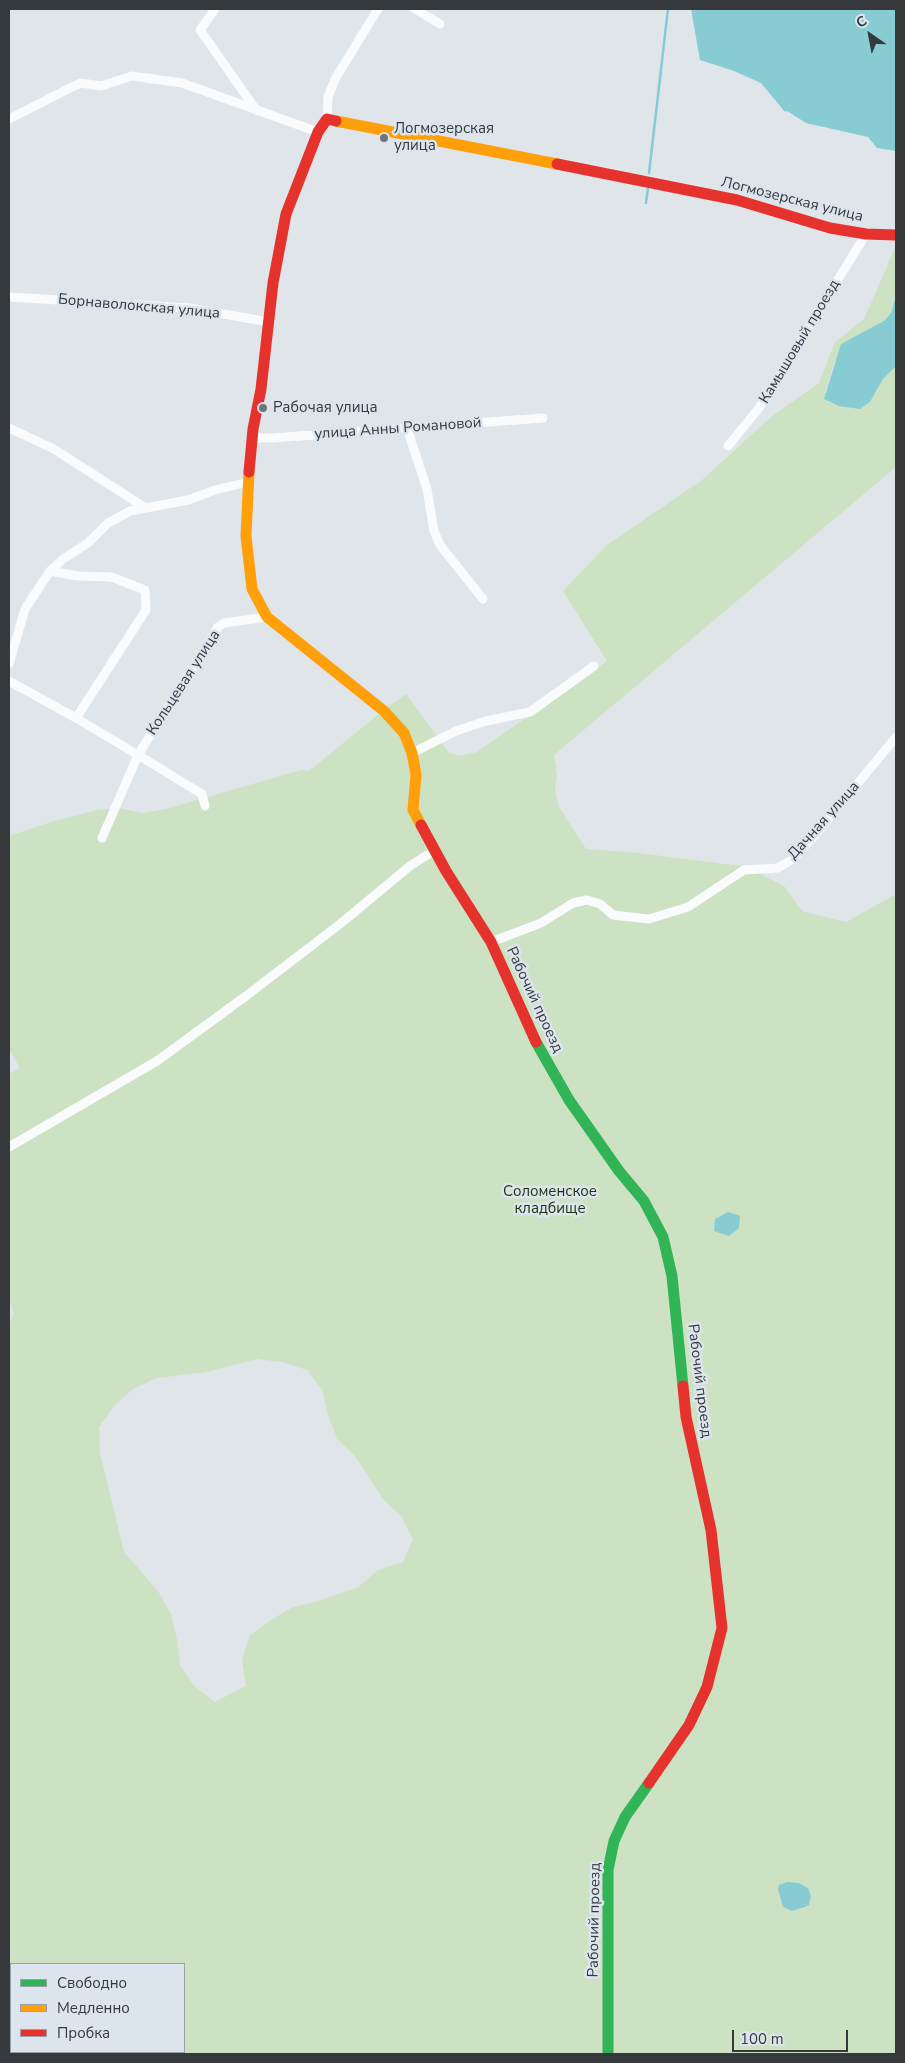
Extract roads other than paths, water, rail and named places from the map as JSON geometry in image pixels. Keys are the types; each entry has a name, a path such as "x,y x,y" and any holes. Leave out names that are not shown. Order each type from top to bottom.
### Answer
{"street":[{"path":"215,9 200,30 257,112"},
{"path":"378,9 335,79 328,97 327,120 318,132 286,214 273,282 248,482 246,536 252,589 267,617 384,711 404,733 412,753 456,731 486,721 530,712 594,666"},
{"path":"415,9 440,24"},
{"path":"9,119 82,83 101,86 132,76 182,83 257,112 318,132"},
{"name":"Логмозерская улица","path":"327,120 737,200 830,228 866,234 896,235"},
{"name":"Камышовый проезд","path":"728,446 759,408 866,234"},
{"name":"Борнаволокская улица","path":"9,297 189,308 269,322"},
{"name":"улица Анны Романовой","path":"252,438 543,418"},
{"path":"9,428 54,449 144,508"},
{"path":"407,428 427,489 434,531 440,545 483,599"},
{"path":"9,664 25,609 50,571 63,558 88,543 108,523 130,511 188,500 215,490 248,482"},
{"path":"50,571 78,576 111,577 145,590 146,610 76,718"},
{"name":"Кольцевая улица","path":"102,838 138,755 218,627 224,623 267,617"},
{"path":"9,681 76,718 202,794 205,806"},
{"name":"Дачная улица","path":"491,942 541,923 573,903 587,900 600,904 613,915 649,919 688,907 744,870 778,868 793,858 816,834 896,737"},
{"name":"Рабочий проезд","path":"412,753 416,775 413,810 491,942 539,1049 569,1100 593,1135 644,1201 663,1237 672,1276 686,1417 711,1530 722,1628 707,1687 690,1725 625,1817 614,1841 608,1870 608,2054"},
{"path":"9,1147 157,1062 340,924 410,866 435,850"}],"water":[{"path":"691,9 896,9 896,151 877,148 868,137 806,123 787,111 785,112 761,83 734,71 700,60"},
{"path":"896,296 896,366 883,379 870,402 860,409 839,406 824,399 841,344 884,321 891,313"},
{"path":"728,1212 740,1216 739,1228 729,1236 714,1231 715,1219"},
{"path":"787,1882 799,1883 808,1888 811,1896 809,1905 792,1911 783,1907 778,1890 779,1885"}],"waterway":[{"path":"649,173 668,9"},
{"path":"646,203 648,187"}],"place":[{"name":"Логмозерская улица","path":"384,138"},
{"name":"Рабочая улица","path":"263,408"}],"park label":[{"name":"Соломенское кладбище","path":"550,1200"}]}
